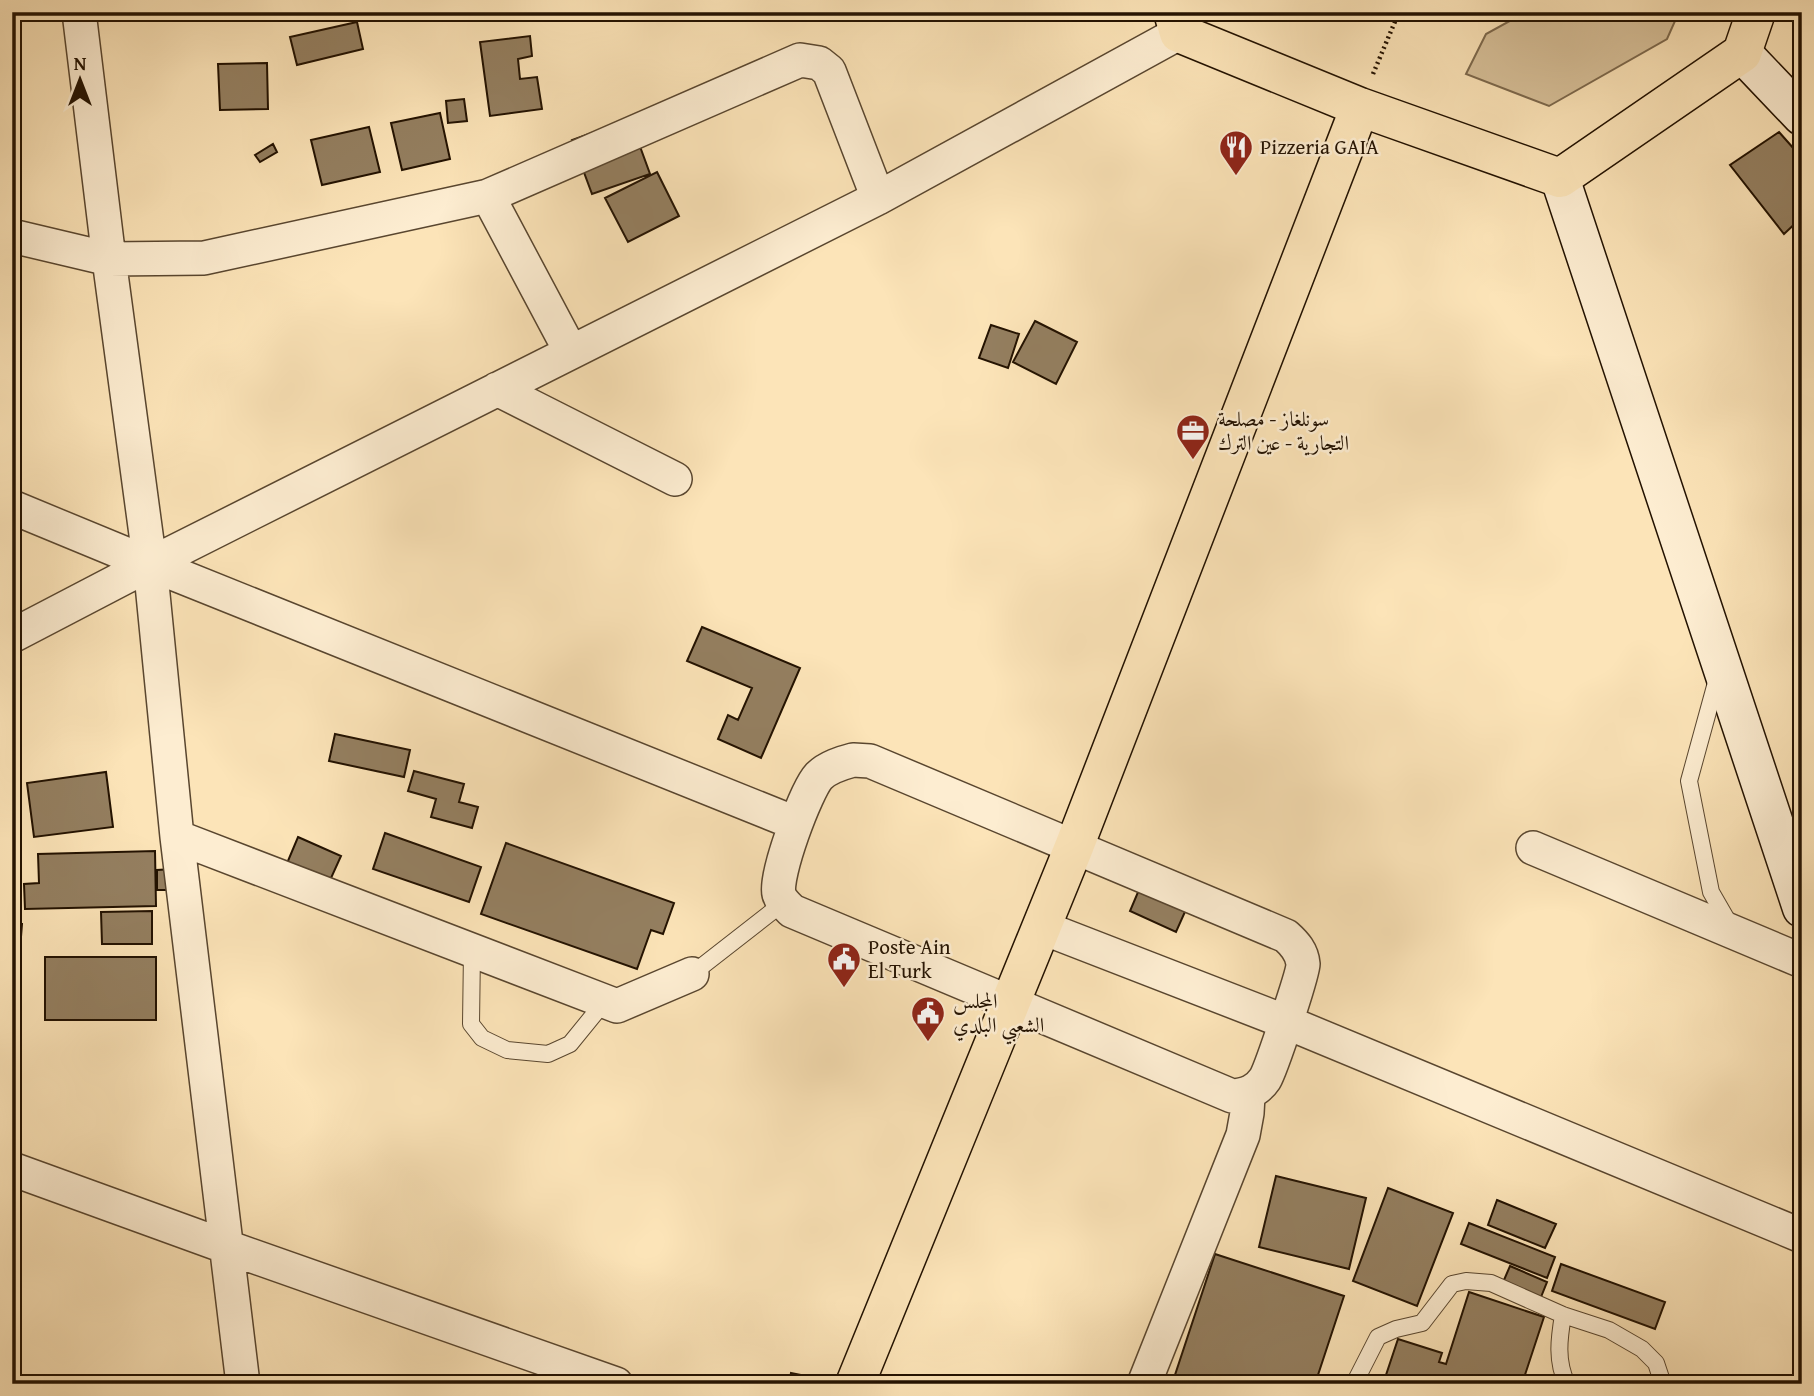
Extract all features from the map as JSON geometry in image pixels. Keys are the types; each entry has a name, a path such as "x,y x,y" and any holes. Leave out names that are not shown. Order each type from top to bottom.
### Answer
{"main road":[{"path":"1560,178 1742,53 1756,12"},
{"path":"1176,23 1360,107 1560,178"},
{"path":"1742,53 1802,116"},
{"path":"855,1384 1074,847 1360,107"},
{"path":"1560,178 1802,908"}],"street":[{"path":"79,12 150,564 177,837 243,1384"},
{"path":"12,636 878,198 1176,23"},
{"path":"12,236 109,259 204,258 488,195 800,60 819,63 829,71 878,198"},
{"path":"488,195 571,352"},
{"path":"498,389 675,479"},
{"path":"12,507 795,823"},
{"path":"853,760 870,761 1074,847 1286,936 1300,952 1303,966 1286,1022 1265,1079 1248,1095 1232,1096 792,911 778,894 778,882 795,823 819,777 834,766 853,760"},
{"path":"177,837 617,1006 692,974"},
{"path":"1534,848 1802,961"},
{"path":"1041,927 1286,1022 1802,1236"},
{"path":"1144,1384 1243,1135 1248,1095"},
{"path":"12,1169 616,1384"}],"lane":[{"path":"1721,663 1689,780 1711,892 1734,932"},
{"path":"692,974 783,903"},
{"path":"472,951 471,1024 482,1038 507,1050 548,1054 570,1044 605,1001"},
{"path":"1354,1384 1378,1337 1396,1329 1422,1323 1452,1284 1466,1280 1491,1283 1563,1315 1609,1330 1642,1349 1656,1363 1663,1384"},
{"path":"1563,1315 1558,1342 1561,1372 1567,1384"}],"path":[{"path":"1360,107 1399,12"}],"shaded area":[{"path":"1526,12 1679,12 1667,39 1549,106 1466,74 1486,34"}],"building":[{"path":"271,12 301,12 301,15 272,19"},
{"path":"357,22 363,49 297,65 290,37"},
{"path":"530,36 532,56 518,59 520,79 537,77 542,109 490,116 480,42"},
{"path":"267,63 268,109 220,110 218,64"},
{"path":"464,99 467,121 448,123 446,101"},
{"path":"440,113 450,159 402,170 391,123"},
{"path":"630,119 650,174 592,194 572,140"},
{"path":"369,127 380,172 322,185 311,140"},
{"path":"1779,132 1802,158 1802,217 1784,234 1730,165"},
{"path":"273,144 277,152 260,162 255,155"},
{"path":"657,172 679,216 628,242 605,198"},
{"path":"1035,321 1077,342 1056,384 1013,362"},
{"path":"991,325 1019,334 1008,368 979,358"},
{"path":"702,627 800,668 761,758 718,739 728,715 738,720 752,688 687,661"},
{"path":"335,734 410,750 404,777 329,761"},
{"path":"414,771 464,784 459,802 478,807 472,828 431,817 436,799 408,791"},
{"path":"106,772 113,827 34,837 27,783"},
{"path":"385,833 481,867 469,902 373,869"},
{"path":"298,837 341,856 327,887 285,868"},
{"path":"506,843 674,903 663,934 651,930 637,969 481,914"},
{"path":"155,851 156,906 25,909 24,884 39,883 38,854"},
{"path":"173,869 174,890 157,890 157,870"},
{"path":"1141,885 1188,905 1176,932 1130,911"},
{"path":"152,911 152,944 102,944 101,912"},
{"path":"12,924 22,924 18,975 12,974"},
{"path":"45,957 156,957 156,1020 45,1020"},
{"path":"1802,1003 1802,1020 1797,1020 1795,1004"},
{"path":"1276,1176 1366,1198 1349,1269 1259,1247"},
{"path":"1388,1188 1453,1213 1417,1306 1353,1281"},
{"path":"1497,1200 1556,1224 1545,1248 1488,1225"},
{"path":"1469,1223 1555,1257 1547,1278 1461,1244"},
{"path":"1215,1254 1344,1296 1315,1384 1172,1384"},
{"path":"1561,1264 1665,1302 1655,1329 1552,1291"},
{"path":"1510,1266 1547,1282 1539,1302 1501,1287"},
{"path":"1469,1292 1544,1317 1522,1384 1383,1384 1398,1339 1442,1353 1439,1362 1446,1364"},
{"path":"791,1373 811,1377 810,1384 789,1384"}],"place":[{"name":"Pizzeria GAIA","path":"1236,177"},
{"name":"سونلغاز - مصلحة التجارية - عين الترك","path":"1193,461"},
{"name":"Poste Ain El Turk","path":"844,989"},
{"name":"المجلس الشعبي البلدي","path":"928,1043"}]}
